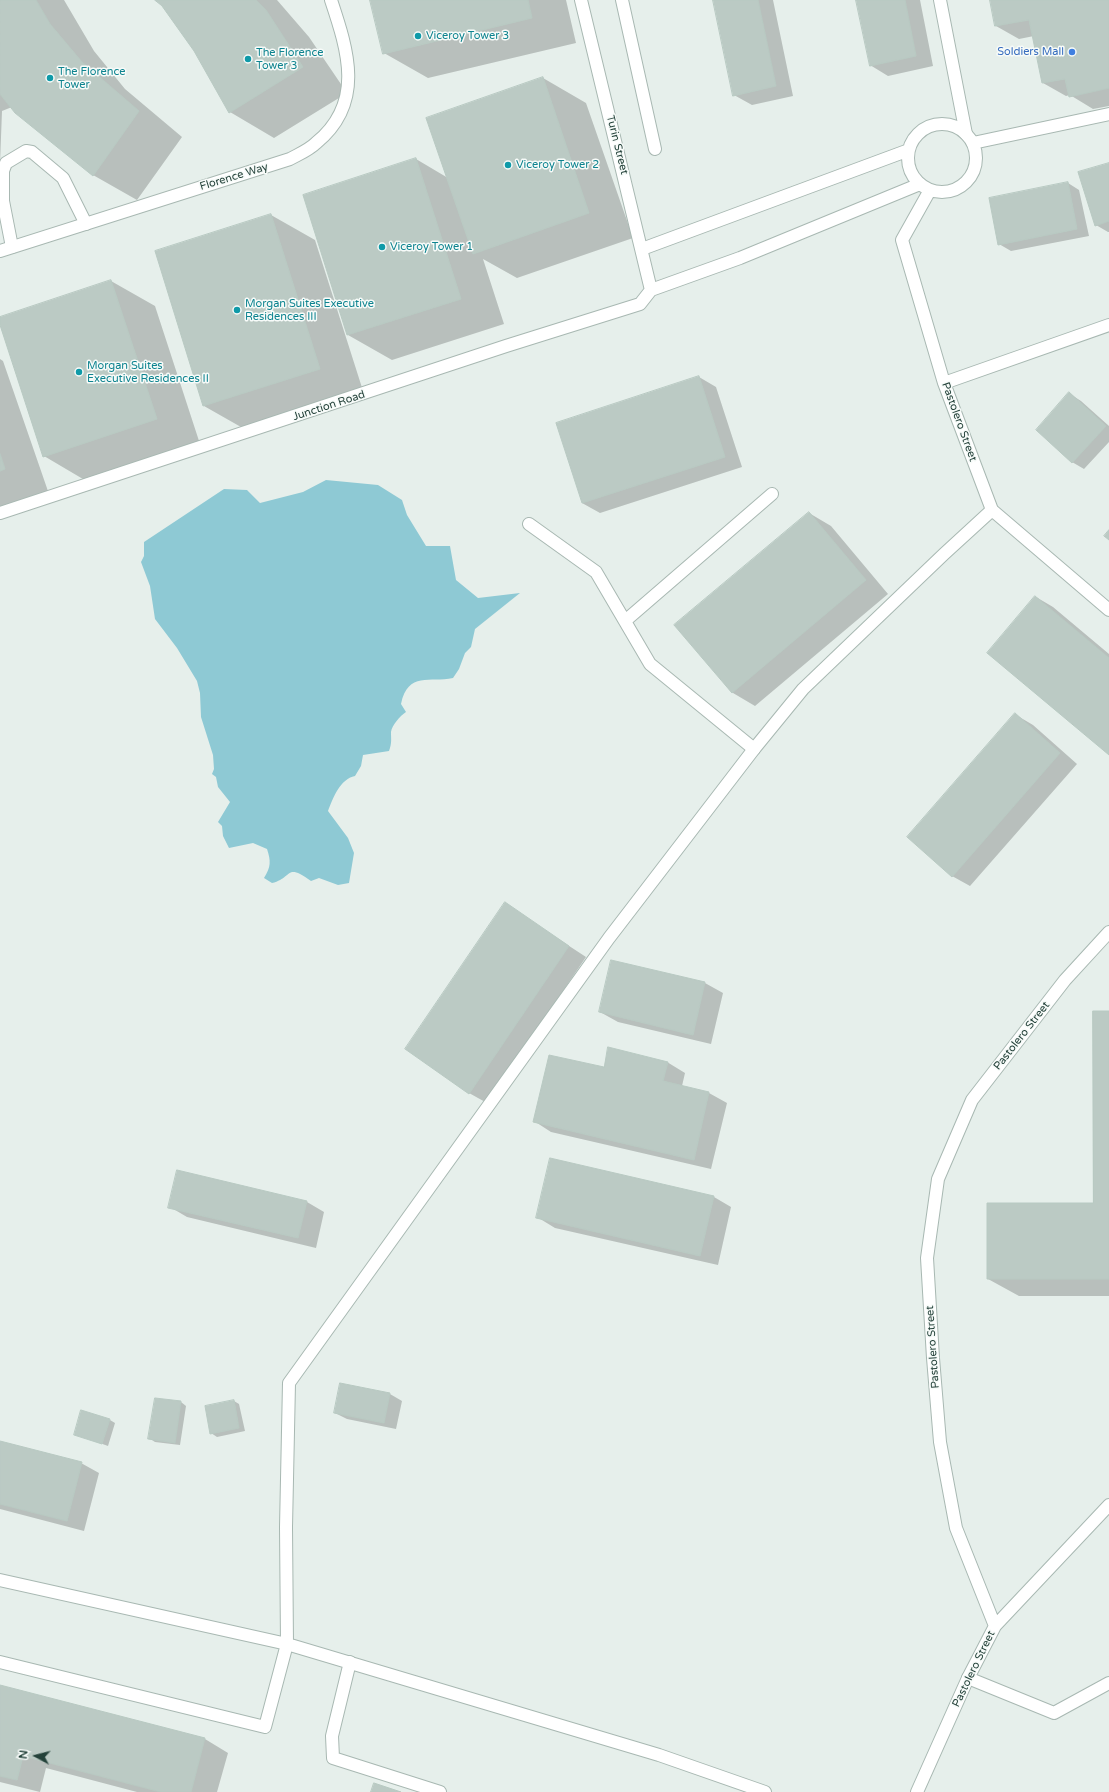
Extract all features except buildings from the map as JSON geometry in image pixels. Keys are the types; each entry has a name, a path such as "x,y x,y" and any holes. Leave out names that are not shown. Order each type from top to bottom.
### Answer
{"street":[{"name":"Florence Way","path":"0,251 290,159 316,143 340,117 349,87 345,44 331,0"},
{"name":"Turin Street","path":"581,0 651,290"},
{"path":"622,0 655,149"},
{"path":"940,0 969,138 976,154 976,165 971,176 964,185 948,191 930,190 920,184 912,174 908,162 909,150 914,139 922,130 933,125 944,124 956,127 969,138 1109,114"},
{"path":"642,249 909,150"},
{"path":"12,247 3,201 3,171 6,163 26,151 32,152 63,178 86,224"},
{"path":"651,290 740,258 920,184"},
{"name":"Pastolero Street","path":"930,190 902,240 944,382 992,510 1109,610"},
{"name":"Junction Road","path":"0,514 506,346 640,304 651,290"},
{"path":"944,382 1109,325"},
{"path":"625,621 772,494"},
{"path":"0,1662 265,1727 287,1644 286,1527 289,1384 609,938 754,749 803,690 938,559 992,510"},
{"path":"529,524 596,572 650,664 754,749"},
{"name":"Pastolero Street","path":"917,1792 968,1678 995,1626 956,1528 940,1442 927,1258 938,1179 972,1100 1065,980 1109,932"},
{"path":"995,1626 1109,1505"},
{"path":"0,1580 287,1644 659,1755 765,1792"},
{"path":"350,1662 332,1736 333,1758 440,1792"},
{"path":"968,1678 1054,1713 1109,1683"}],"water":[{"path":"326,480 378,485 402,500 407,515 426,546 450,546 456,580 478,598 520,593 475,629 471,647 465,653 459,669 453,678 421,680 409,687 404,694 401,704 406,712 393,726 389,751 363,755 361,766 355,776 345,781 341,785 332,800 328,811 348,838 354,853 349,883 338,885 319,878 311,881 303,875 293,872 279,881 272,883 264,878 270,864 267,849 253,843 229,848 223,836 222,826 218,822 230,802 218,787 216,777 212,774 214,769 213,755 201,717 200,693 197,681 177,648 155,619 150,586 141,562 144,556 144,542 224,489 247,490 260,503 303,492"}],"place":[{"name":"Viceroy Tower 3","path":"418,36"},
{"name":"Soldiers Mall","path":"1072,52"},
{"name":"The Florence Tower 3","path":"248,59"},
{"name":"The Florence Tower","path":"50,78"},
{"name":"Viceroy Tower 2","path":"508,165"},
{"name":"Viceroy Tower 1","path":"382,247"},
{"name":"Morgan Suites Executive Residences III","path":"237,310"},
{"name":"Morgan Suites Executive Residences II","path":"79,372"}]}
